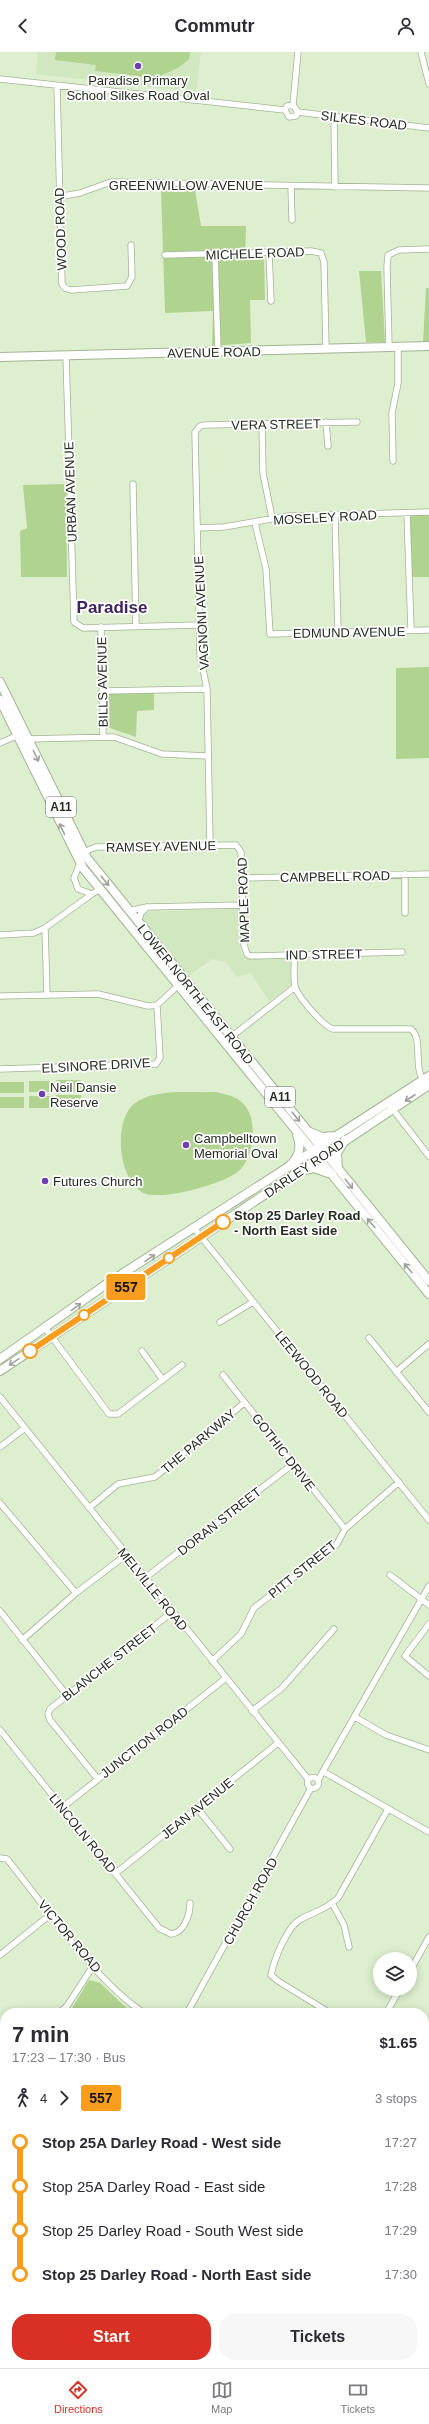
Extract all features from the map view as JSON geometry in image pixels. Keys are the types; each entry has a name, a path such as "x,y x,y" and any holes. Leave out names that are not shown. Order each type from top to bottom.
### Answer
{"main road":[{"name":"AVENUE ROAD","path":"0,357 429,346"},
{"name":"LOWER NORTH EAST ROAD","path":"0,682 80,863 332,1176 426,1279"},
{"name":"LOWER NORTH EAST ROAD","path":"0,700 23,737 84,852 95,868 426,1279 429,1294"},
{"path":"80,863 95,868"},
{"name":"DARLEY ROAD","path":"0,1359 46,1329 105,1286 126,1274 312,1151 390,1106 427,1082"},
{"name":"DARLEY ROAD","path":"0,1372 345,1140 390,1106"},
{"path":"306,1129 318,1136 336,1136"},
{"path":"289,1166 296,1159 300,1150 300,1141 295,1131"},
{"path":"339,1170 337,1153 345,1140"},
{"path":"299,1171 316,1168 332,1176"}],"street":[{"path":"285,110 289,117 296,116 298,112 293,105 298,52"},
{"path":"421,52 429,84"},
{"path":"0,79 285,110"},
{"name":"WOOD ROAD","path":"57,86 58,197 61,278 65,288 71,290 128,286 132,277 131,244"},
{"path":"285,110 287,106 293,105"},
{"name":"SILKES ROAD","path":"298,112 429,128"},
{"path":"334,117 335,187"},
{"name":"GREENWILLOW AVENUE","path":"58,197 80,193 112,182 429,188"},
{"path":"291,186 292,220"},
{"path":"389,347 388,255 394,250 429,249"},
{"name":"MICHELE ROAD","path":"165,256 316,252 323,257 326,349"},
{"path":"269,253 271,300"},
{"path":"216,254 218,352"},
{"path":"393,461 392,413 398,383 398,347"},
{"name":"URBAN AVENUE","path":"66,355 73,617 74,622 78,626 101,627"},
{"path":"326,422 328,446"},
{"name":"VERA STREET","path":"197,429 205,425 357,422"},
{"path":"262,424 263,473 272,518"},
{"name":"VAGNONI AVENUE","path":"197,429 195,440 201,663 207,689 210,845"},
{"path":"133,484 136,626"},
{"name":"MOSELEY ROAD","path":"197,528 255,523 272,518 335,514 429,512"},
{"path":"407,513 411,630"},
{"path":"335,514 338,632"},
{"name":"EDMUND AVENUE","path":"255,523 266,569 270,634 429,630"},
{"path":"101,627 200,625"},
{"name":"BILLS AVENUE","path":"101,627 104,736"},
{"path":"103,691 207,689"},
{"path":"0,743 23,737 104,736 120,737 162,754 208,756"},
{"name":"RAMSEY AVENUE","path":"84,852 96,847 232,844 238,846"},
{"name":"MAPLE ROAD","path":"238,846 242,878 244,945 247,954"},
{"path":"76,905 80,890 74,878 80,863"},
{"path":"405,874 405,913"},
{"name":"CAMPBELL ROAD","path":"242,878 429,874"},
{"path":"0,935 25,935 45,928 100,889"},
{"path":"80,890 92,894"},
{"path":"122,917 129,910 147,907 242,905"},
{"path":"138,922 141,913 147,907"},
{"path":"45,928 48,995"},
{"name":"IND STREET","path":"247,954 402,952"},
{"path":"295,954 295,987 322,1022 329,1028 411,1029 416,1037 417,1066 427,1082"},
{"path":"0,996 98,994 148,1006 157,1005 184,980"},
{"path":"231,1037 295,987"},
{"name":"ELSINORE DRIVE","path":"0,1069 156,1064 160,1058 157,1005"},
{"path":"390,1106 429,1156"},
{"name":"LEEWOOD ROAD","path":"194,1228 429,1520"},
{"path":"220,1322 253,1302"},
{"path":"46,1329 109,1414 118,1414 182,1365"},
{"path":"369,1338 429,1412"},
{"path":"396,1372 429,1344"},
{"path":"142,1351 163,1380"},
{"name":"GOTHIC DRIVE","path":"222,1375 345,1529"},
{"name":"MELVILLE ROAD","path":"0,1397 308,1779"},
{"name":"THE PARKWAY","path":"89,1508 118,1484 155,1477 244,1403"},
{"path":"0,1447 25,1428"},
{"name":"DORAN STREET","path":"145,1578 293,1464"},
{"name":"PITT STREET","path":"212,1661 241,1634 254,1608 337,1544 345,1529 399,1482"},
{"path":"0,1503 76,1593"},
{"path":"22,1640 76,1593 126,1555"},
{"path":"390,1575 429,1605"},
{"path":"318,1780 313,1777 308,1779 308,1785 312,1788 318,1786 318,1780 324,1772 429,1586"},
{"path":"0,1611 66,1694"},
{"name":"BLANCHE STREET","path":"98,1778 50,1720 48,1714 50,1709 66,1694 172,1612"},
{"path":"429,1624 406,1652 405,1656 429,1676"},
{"path":"252,1711 282,1688 334,1629"},
{"name":"JUNCTION ROAD","path":"63,1807 226,1678"},
{"path":"355,1717 386,1735 429,1750"},
{"name":"LINCOLN ROAD","path":"0,1730 116,1873 158,1928 167,1934 174,1934 179,1931 188,1917 190,1903"},
{"name":"JEAN AVENUE","path":"116,1873 278,1743"},
{"path":"324,1772 429,1832"},
{"name":"CHURCH ROAD","path":"190,2008 312,1788"},
{"path":"197,1808 230,1849"},
{"path":"322,2008 270,1975 289,1930 299,1919 326,1909 338,1898 388,1809"},
{"name":"VICTOR ROAD","path":"0,1858 7,1859 93,1966 136,2008"},
{"path":"332,1903 344,1925 349,1947"},
{"path":"0,1955 51,1914"},
{"path":"417,1958 429,1937"},
{"path":"65,2008 86,1972 93,1966"},
{"path":"389,2008 396,1996"}],"shaded area":[{"path":"38,52 201,52 196,92 36,74"},
{"name":"Paradise Primary School Silkes Road Oval","path":"56,52 190,52 189,59 178,68 155,78 95,71 96,65 55,60"},
{"path":"161,189 195,190 201,226 246,226 245,260 264,259 265,300 250,300 251,343 212,346 213,311 165,313"},
{"path":"359,271 381,271 385,342 366,342"},
{"path":"426,288 429,288 429,341 423,342"},
{"path":"66,484 67,577 21,577 20,531 27,528 23,485"},
{"path":"429,514 429,577 412,577 410,515"},
{"path":"429,667 429,758 396,759 396,668"},
{"path":"154,692 154,710 137,711 136,737 107,727 105,694"},
{"path":"239,909 241,951 245,958 295,958 291,985 269,1001 251,973 237,977 226,962 212,959 187,977 134,912"},
{"path":"56,1080 81,1080 81,1092 56,1092"},
{"path":"29,1081 53,1081 53,1092 29,1092"},
{"path":"0,1082 24,1082 24,1093 0,1093"},
{"name":"Campbelltown Memorial Oval","path":"174,1092 216,1092 239,1100 246,1106 250,1115 253,1135 252,1146 249,1156 239,1171 223,1180 200,1188 166,1195 149,1195 137,1188 129,1178 121,1151 123,1123 128,1111 135,1103 143,1098 153,1095"},
{"path":"56,1095 81,1095 81,1107 56,1107"},
{"path":"29,1096 54,1096 54,1108 29,1108"},
{"path":"0,1097 24,1097 24,1108 0,1108"},
{"path":"89,1980 100,1983 127,2008 72,2008"}],"bus line":[{"name":"557","path":"30,1351 223,1222"}],"place":[{"name":"Paradise Primary School Silkes Road Oval","path":"138,66"},
{"name":"Neil Dansie Reserve","path":"42,1094"},
{"name":"Campbelltown Memorial Oval","path":"186,1145"},
{"name":"Futures Church","path":"45,1181"},
{"name":"Stop 25 Darley Road - North East side","path":"223,1222"}],"district":[{"name":"Paradise","path":"112,607"}]}
